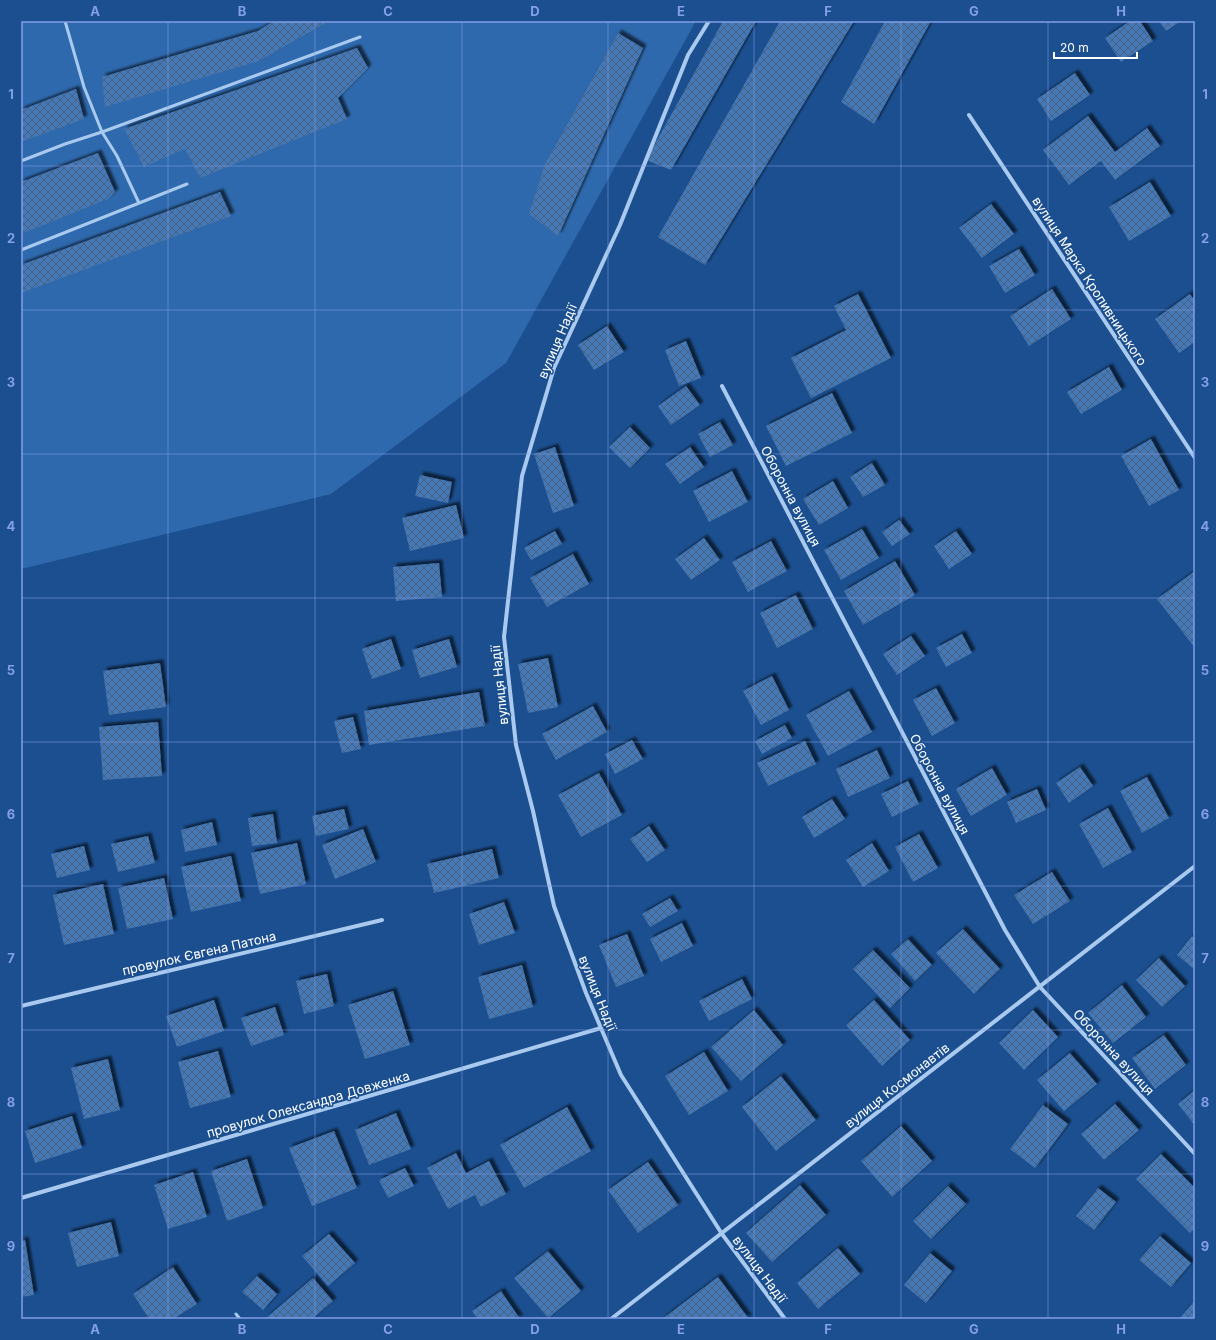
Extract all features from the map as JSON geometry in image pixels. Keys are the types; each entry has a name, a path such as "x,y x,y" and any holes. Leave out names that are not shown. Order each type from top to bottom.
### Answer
{"street":[{"name":"вулиця Надії","path":"709,21 688,55 620,225 554,368 522,476 504,637 516,745 534,811 554,906 586,993 621,1074 722,1234 785,1319"},
{"name":"вулиця Марка Кропивницького","path":"969,115 1195,458"},
{"name":"Оборонна вулиця","path":"722,386 1005,930 1040,987 1195,1154"},
{"name":"вулиця Космонавтів","path":"611,1319 1195,866"},
{"name":"провулок Євгена Патона","path":"21,1006 382,920"},
{"name":"провулок Олександра Довженка","path":"21,1198 601,1028"}],"lane":[{"path":"65,21 84,87 102,132 117,156 139,203"},
{"path":"21,161 360,36"},
{"path":"21,250 187,184"},
{"path":"236,1314 240,1319"}],"shaded area":[{"path":"21,21 696,21 506,363 331,494 21,569"}],"building":[{"path":"274,21 329,21 259,61 105,107 102,77 258,31"},
{"path":"723,21 756,21 671,170 646,160"},
{"path":"780,21 854,21 705,265 658,237"},
{"path":"885,21 931,21 874,124 841,102"},
{"path":"1130,21 1140,21 1153,41 1121,62 1105,38"},
{"path":"1159,21 1181,21 1166,31"},
{"path":"618,33 643,48 558,236 529,214 545,164"},
{"path":"357,48 368,68 338,98 347,119 200,178 185,149 144,167 124,129"},
{"path":"1075,73 1090,95 1051,121 1037,99"},
{"path":"76,89 84,119 21,142 21,110"},
{"path":"1088,116 1115,152 1147,128 1160,146 1115,180 1101,161 1069,185 1043,150"},
{"path":"98,153 115,192 108,199 21,234 21,182"},
{"path":"1150,182 1171,216 1129,241 1109,207"},
{"path":"220,192 231,216 21,293 21,265"},
{"path":"991,204 1014,234 982,258 959,228"},
{"path":"1019,249 1035,275 1005,293 989,266"},
{"path":"1052,289 1071,319 1029,346 1010,316"},
{"path":"858,294 891,358 811,398 791,358 846,330 834,306"},
{"path":"1190,294 1195,301 1195,342 1179,353 1155,319"},
{"path":"607,326 624,352 594,370 578,345"},
{"path":"686,341 701,378 679,386 665,350"},
{"path":"1109,367 1122,390 1081,414 1067,392"},
{"path":"686,386 700,405 671,425 658,406"},
{"path":"832,393 852,433 786,466 766,426"},
{"path":"720,422 733,445 710,457 698,434"},
{"path":"630,427 650,448 630,468 609,447"},
{"path":"1151,439 1179,490 1149,506 1121,456"},
{"path":"555,447 574,506 553,513 534,454"},
{"path":"690,447 704,467 680,484 665,464"},
{"path":"872,463 885,485 863,497 850,477"},
{"path":"732,471 748,502 709,522 693,491"},
{"path":"420,475 452,482 448,503 415,496"},
{"path":"833,481 848,508 819,525 803,499"},
{"path":"456,505 464,538 410,551 402,518"},
{"path":"899,520 910,534 892,546 882,532"},
{"path":"862,529 879,558 841,580 824,550"},
{"path":"555,531 562,544 531,560 524,548"},
{"path":"956,531 972,554 949,569 934,546"},
{"path":"704,538 720,560 691,580 675,559"},
{"path":"771,541 787,571 748,592 732,562"},
{"path":"573,554 589,584 547,607 530,578"},
{"path":"895,561 915,595 863,625 844,591"},
{"path":"439,563 442,597 396,601 393,567"},
{"path":"1195,571 1195,648 1157,599"},
{"path":"796,595 813,629 777,648 760,613"},
{"path":"962,634 972,653 946,667 936,648"},
{"path":"911,636 925,656 897,675 883,654"},
{"path":"391,639 401,669 372,679 362,649"},
{"path":"449,639 457,667 420,678 412,650"},
{"path":"548,658 558,707 528,713 518,664"},
{"path":"160,663 166,707 109,715 103,671"},
{"path":"772,676 789,710 761,725 743,691"},
{"path":"936,688 955,723 932,736 913,700"},
{"path":"849,691 872,732 828,756 806,715"},
{"path":"479,692 485,726 369,745 364,711"},
{"path":"593,706 607,732 556,760 542,734"},
{"path":"353,717 361,749 342,753 334,721"},
{"path":"158,722 162,776 103,780 99,727"},
{"path":"785,725 792,738 762,754 755,741"},
{"path":"632,740 643,759 615,774 605,754"},
{"path":"805,741 816,764 768,786 757,763"},
{"path":"877,750 890,778 848,797 836,769"},
{"path":"1080,767 1093,786 1069,803 1056,783"},
{"path":"992,768 1007,795 971,816 956,789"},
{"path":"599,773 622,815 581,837 558,795"},
{"path":"1147,777 1169,818 1142,833 1120,791"},
{"path":"908,781 919,804 892,817 881,794"},
{"path":"1037,789 1046,810 1016,823 1007,802"},
{"path":"832,799 845,819 814,838 802,817"},
{"path":"1108,808 1132,852 1103,868 1079,824"},
{"path":"344,809 349,829 316,836 312,816"},
{"path":"273,814 277,843 252,846 248,818"},
{"path":"212,822 217,845 185,852 181,830"},
{"path":"649,826 665,850 647,862 630,839"},
{"path":"363,829 376,862 335,879 322,845"},
{"path":"919,834 938,868 913,882 895,847"},
{"path":"148,836 155,863 118,872 111,844"},
{"path":"297,843 306,884 260,894 251,853"},
{"path":"872,843 889,871 863,887 846,860"},
{"path":"84,846 90,870 57,878 51,854"},
{"path":"492,849 499,878 434,893 427,864"},
{"path":"231,856 241,901 191,912 181,867"},
{"path":"1052,872 1070,901 1033,924 1014,895"},
{"path":"164,878 173,919 127,929 118,888"},
{"path":"103,884 114,934 64,945 53,895"},
{"path":"670,898 678,911 650,927 642,914"},
{"path":"504,902 515,933 479,945 469,914"},
{"path":"682,923 693,946 661,962 650,939"},
{"path":"963,929 1000,969 974,994 936,953"},
{"path":"627,934 644,976 616,987 599,945"},
{"path":"1192,936 1195,939 1195,970 1177,955"},
{"path":"908,939 932,965 915,981 891,954"},
{"path":"873,950 910,988 890,1008 853,969"},
{"path":"1159,958 1185,986 1162,1007 1136,980"},
{"path":"522,965 533,1007 489,1019 478,977"},
{"path":"327,974 334,1006 304,1014 296,981"},
{"path":"742,979 752,999 709,1021 699,1001"},
{"path":"1122,985 1146,1017 1113,1043 1088,1013"},
{"path":"393,991 410,1045 365,1059 348,1005"},
{"path":"214,1000 224,1031 177,1047 166,1016"},
{"path":"874,1000 910,1040 882,1066 846,1025"},
{"path":"275,1007 284,1035 251,1046 241,1018"},
{"path":"754,1010 783,1045 741,1081 711,1047"},
{"path":"1033,1010 1058,1037 1024,1070 999,1043"},
{"path":"1164,1035 1186,1065 1155,1089 1132,1058"},
{"path":"218,1051 231,1097 190,1108 178,1062"},
{"path":"704,1052 728,1091 689,1115 665,1076"},
{"path":"1070,1053 1097,1084 1064,1111 1037,1080"},
{"path":"108,1059 120,1110 84,1119 71,1068"},
{"path":"781,1076 816,1120 776,1151 742,1107"},
{"path":"1195,1090 1195,1126 1178,1104"},
{"path":"1115,1104 1139,1130 1104,1160 1081,1134"},
{"path":"1043,1105 1068,1124 1035,1168 1010,1149"},
{"path":"567,1107 591,1151 524,1188 500,1145"},
{"path":"396,1113 411,1149 369,1165 355,1130"},
{"path":"72,1116 82,1148 35,1163 25,1131"},
{"path":"901,1126 932,1161 892,1197 861,1161"},
{"path":"334,1131 357,1188 312,1206 289,1148"},
{"path":"456,1153 466,1173 489,1161 506,1194 481,1207 475,1195 448,1209 427,1168"},
{"path":"1161,1154 1195,1188 1195,1228 1190,1233 1136,1179"},
{"path":"247,1159 263,1208 227,1221 211,1171"},
{"path":"648,1162 678,1205 638,1233 608,1190"},
{"path":"405,1168 414,1186 388,1198 379,1180"},
{"path":"193,1172 207,1217 168,1229 154,1185"},
{"path":"800,1185 826,1215 772,1262 746,1233"},
{"path":"948,1186 966,1204 931,1239 913,1221"},
{"path":"1098,1188 1116,1202 1094,1230 1076,1216"},
{"path":"111,1222 119,1256 77,1267 68,1233"},
{"path":"329,1234 355,1263 328,1286 302,1256"},
{"path":"1160,1236 1191,1263 1171,1287 1139,1260"},
{"path":"25,1240 34,1295 21,1297 21,1241"},
{"path":"838,1248 860,1274 818,1309 797,1283"},
{"path":"548,1251 581,1291 548,1318 514,1278"},
{"path":"930,1253 952,1271 926,1303 904,1285"},
{"path":"173,1267 197,1304 173,1319 149,1319 133,1294"},
{"path":"257,1276 277,1294 263,1310 242,1292"},
{"path":"718,1277 749,1319 662,1319"},
{"path":"313,1278 333,1301 313,1318 315,1319 266,1318"},
{"path":"501,1291 520,1319 477,1319 472,1311"},
{"path":"1195,1300 1195,1319 1180,1318"}]}
